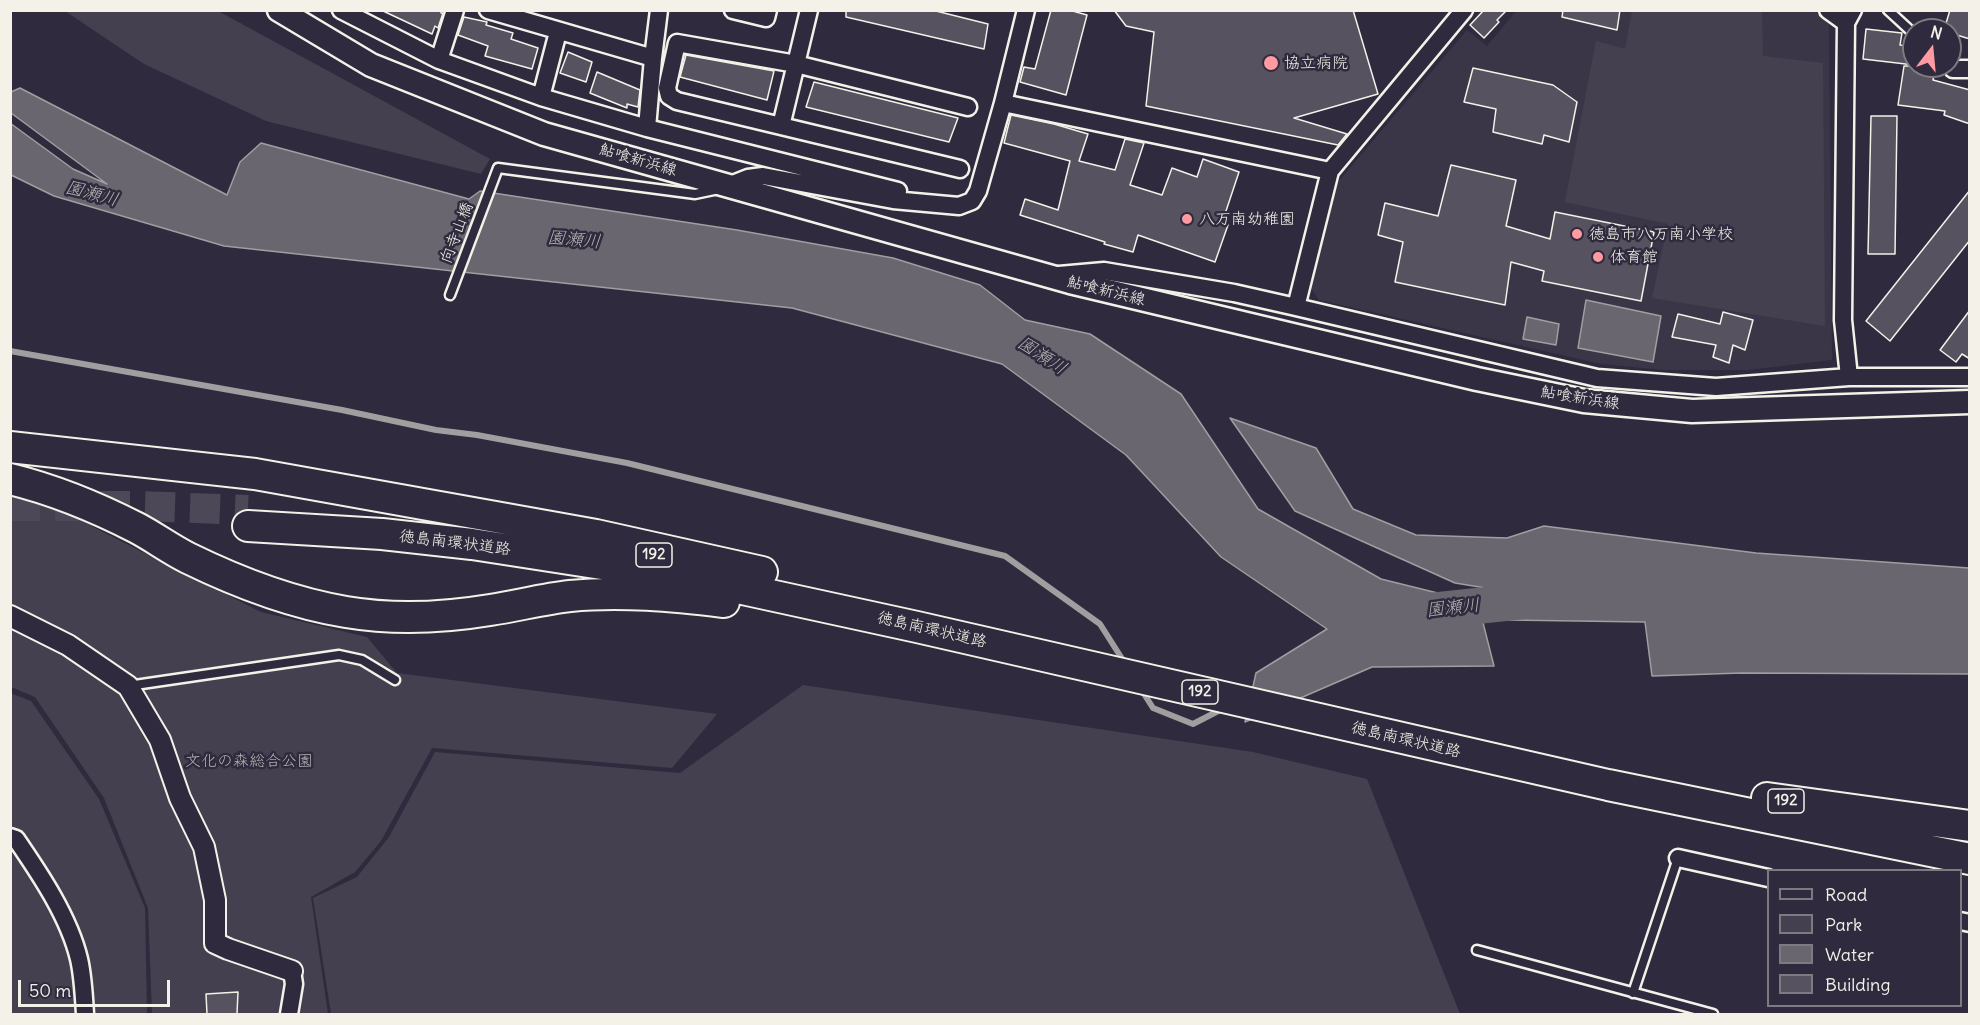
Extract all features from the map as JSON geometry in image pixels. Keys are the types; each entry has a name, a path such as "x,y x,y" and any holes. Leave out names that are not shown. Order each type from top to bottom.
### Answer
{"highway":[{"path":"10,447 255,474 596,535 795,579"},
{"path":"10,479 74,498 139,529 186,557 223,574 282,596 345,612 418,618 492,610 569,596 606,594 699,599 917,627"},
{"name":"徳島南環状道路","path":"1052,650 917,627 692,578 472,544 248,518 344,516 498,532 795,579 870,596 1052,650 1606,777"},
{"name":"192","path":"1606,777 1970,826"},
{"name":"192","path":"1606,777 1970,859"}],"main road":[{"name":"鮎喰新浜線","path":"279,10 296,17 371,64 544,134 1049,277 1466,376 1584,401 1692,411 1970,402"}],"street":[{"path":"341,10 440,60 541,97 647,128 958,206"},
{"path":"440,60 455,10"},
{"path":"488,10 653,58"},
{"path":"647,128 659,10"},
{"path":"733,10 766,18 768,10"},
{"path":"781,126 809,10"},
{"path":"728,186 748,178 763,176 892,200 958,206 972,201 978,191 1003,103 1026,10"},
{"path":"1296,308 1330,171 1464,10"},
{"path":"1827,10 1850,17 1843,320 1849,377"},
{"path":"541,97 558,32"},
{"path":"960,169 677,101 669,96 668,88 677,43 796,64 968,107"},
{"path":"1003,103 1330,171"},
{"path":"1049,277 1104,270 1234,293 1597,378 1716,387 1849,377 1970,377"},
{"path":"10,616 68,645 128,686 160,740 180,798 204,847 215,900 215,943 228,950 292,971 294,984 289,1014"},
{"path":"10,837 16,839 37,869 71,937 79,959 85,1014"},
{"path":"1678,858 1767,878"}],"lane":[{"path":"1888,10 1902,23"},
{"name":"向寺山橋","path":"451,291 498,168 695,194 728,186"},
{"path":"128,686 339,655 362,660 395,680"},
{"path":"1633,993 1678,858"},
{"path":"1477,950 1713,1014"}],"shaded area":[{"name":"徳島市八万南小学校","path":"1517,10 1813,10 1829,21 1832,360 1748,370 1664,370 1601,364 1319,300 1310,287 1338,182 1467,30 1487,46"}],"green space":[{"path":"65,11 218,11 490,159 481,174 266,121 144,64"},
{"path":"1632,11 1762,11 1763,56 1823,63 1825,326 1652,298 1668,224 1565,202 1596,41 1625,49"},
{"name":"文化の森総合公園","path":"10,489 33,493 97,529 261,612 367,637 397,673 717,714 672,768 432,748 381,841 355,872 311,897 328,1014 152,1014 148,908 104,798 35,697 11,687"},
{"path":"803,685 1253,752 1367,779 1460,1014 331,1014 313,898 357,877 389,837 435,752 680,773"},
{"path":"10,693 31,701 99,799 145,908 147,1014 11,1014"}],"water":[{"path":"20,88 227,195 240,162 261,143 469,199 480,191 737,230 893,258 980,285 1025,320 1090,334 1181,394 1258,509 1381,579 1478,603 1494,666 1372,667 1245,722 1256,673 1327,629 1221,557 1126,455 1002,364 792,308 224,246 54,196 11,175 10,123 73,169 107,184 11,113 11,92"},
{"path":"1586,300 1661,316 1653,362 1578,348"},
{"path":"1527,317 1559,324 1556,345 1523,339"},
{"path":"1230,418 1316,448 1353,509 1416,535 1507,538 1544,526 1756,553 1969,568 1969,674 1741,673 1652,676 1645,622 1507,620 1498,590 1455,583 1295,511"}],"building":[{"path":"381,10 441,10 443,13 438,28 435,26 432,34"},
{"path":"846,10 932,10 988,24 984,49 846,17"},
{"path":"1051,10 1069,10 1087,15 1066,95 1020,82 1024,67 1035,69"},
{"name":"協立病院","path":"1114,10 1353,10 1378,94 1294,118 1347,134 1338,145 1146,106 1154,32 1126,26"},
{"path":"1484,10 1507,10 1484,38 1470,25"},
{"path":"1563,10 1620,10 1617,30 1562,17"},
{"path":"1950,10 1970,10 1970,39 1962,37 1962,18 1948,18"},
{"path":"464,17 487,22 486,25 513,33 511,39 538,48 532,69 485,56 488,46 458,35"},
{"path":"1866,29 1902,33 1900,45 1902,45 1902,64 1863,59"},
{"path":"568,52 592,62 586,82 560,73"},
{"path":"686,55 774,71 767,100 680,77"},
{"path":"1473,68 1553,85 1577,102 1569,142 1544,135 1542,144 1493,132 1496,109 1464,102"},
{"path":"597,72 640,90 638,107 627,104 627,108 590,93"},
{"path":"1902,78 1933,78 1933,80 1970,90 1970,124 1944,115 1945,111 1898,105"},
{"path":"814,82 958,118 949,142 806,107"},
{"path":"1011,115 1088,134 1079,161 1115,170 1125,139 1144,143 1130,185 1162,195 1172,168 1197,177 1203,159 1239,172 1222,223 1228,225 1215,262 1138,235 1133,252 1020,215 1025,199 1058,210 1070,161 1004,143"},
{"path":"1871,116 1897,116 1895,254 1868,254"},
{"path":"1451,165 1516,180 1506,226 1550,239 1555,212 1654,232 1641,301 1542,281 1544,271 1511,262 1505,305 1395,282 1403,242 1378,235 1385,203 1438,216"},
{"path":"1970,190 1970,240 1890,341 1866,321"},
{"path":"1970,310 1970,359 1962,354 1956,362 1940,350"},
{"path":"1723,312 1753,320 1745,350 1733,345 1729,363 1713,357 1716,345 1672,337 1678,314 1720,324"},
{"path":"238,992 237,1014 207,1014 206,994"}],"waterway":[{"path":"10,351 627,463 1005,556 1100,624 1126,665"},
{"name":"園瀬川","path":"1430,611 1552,598"},
{"path":"1141,689 1153,708 1193,724 1224,708"}],"tunnel":[{"path":"10,506 139,506 248,510"}],"place":[{"name":"協立病院","path":"1271,63"},
{"name":"八万南幼稚園","path":"1187,219"},
{"name":"徳島市八万南小学校","path":"1577,234"},
{"name":"体育館","path":"1598,257"}]}
